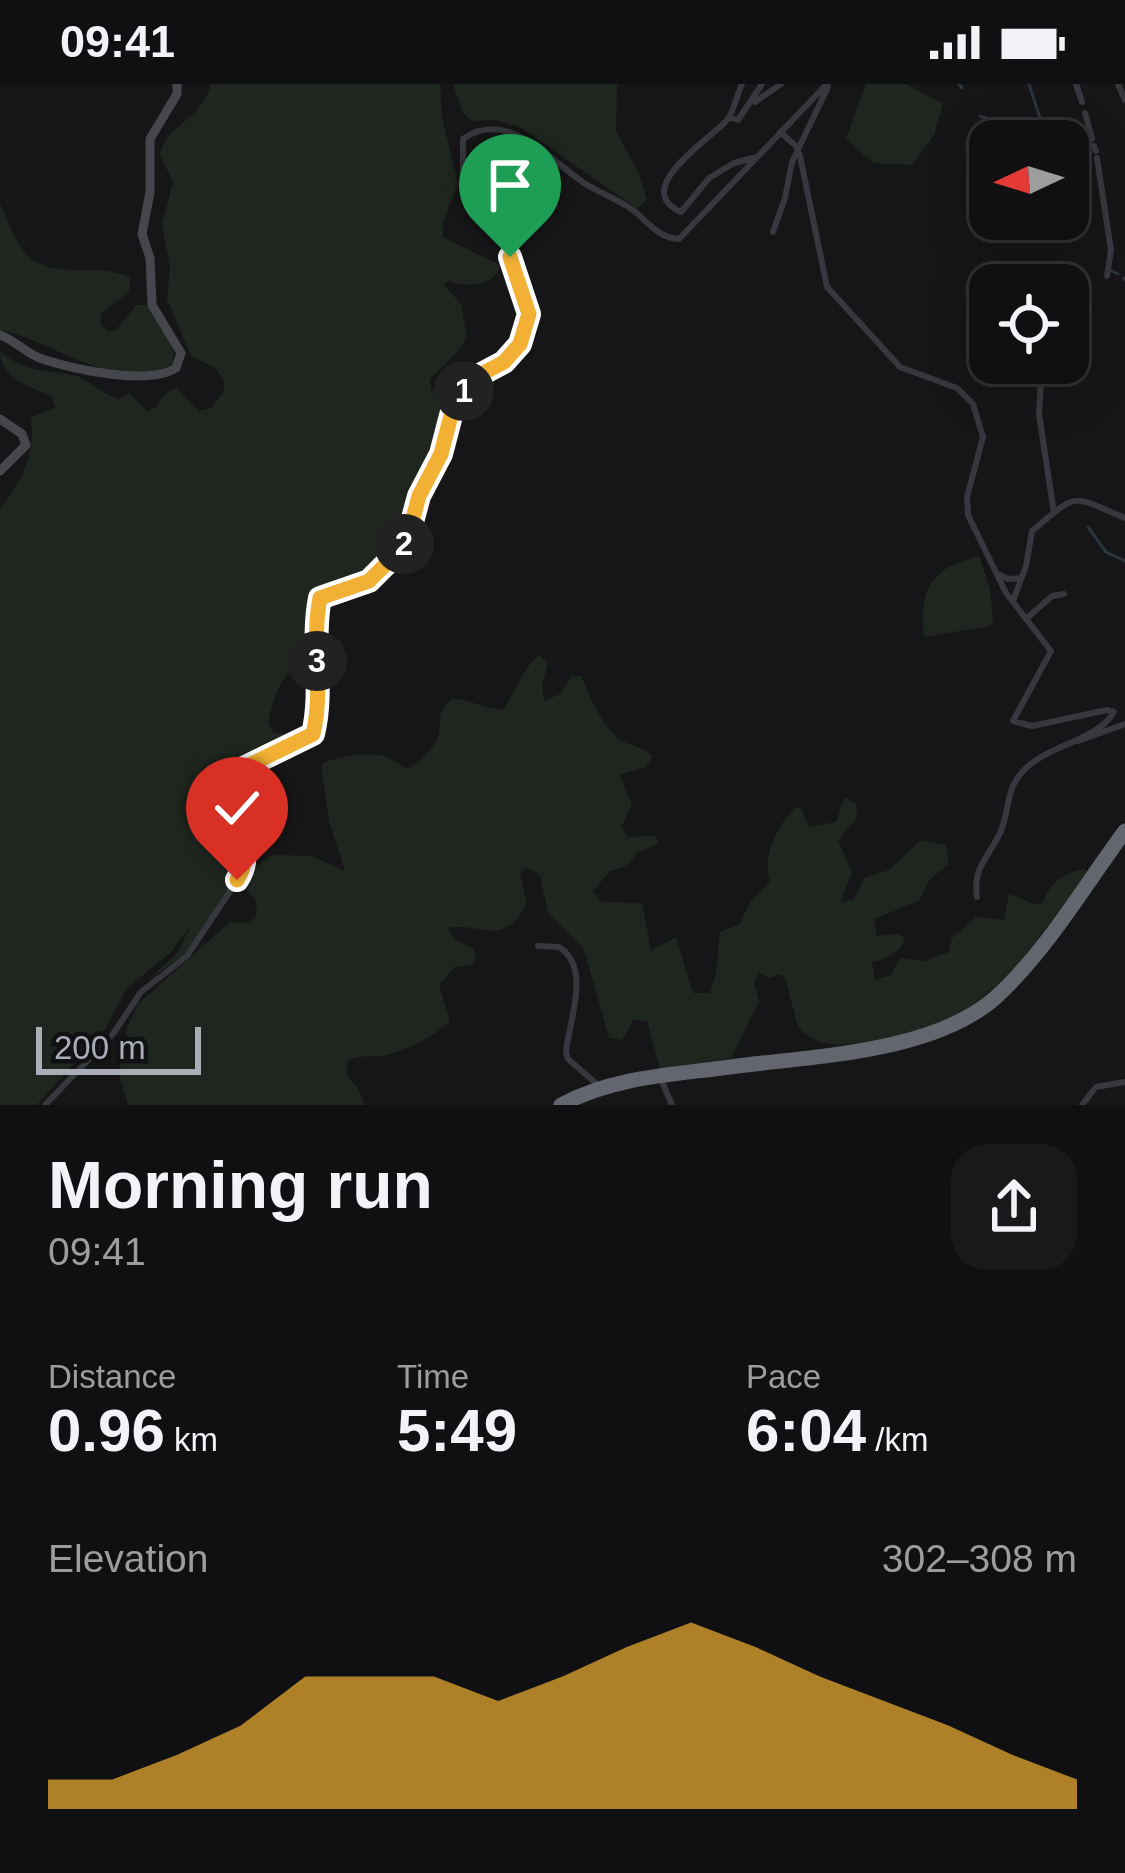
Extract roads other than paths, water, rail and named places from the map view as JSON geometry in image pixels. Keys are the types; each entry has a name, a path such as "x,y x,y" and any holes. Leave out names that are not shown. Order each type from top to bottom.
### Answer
{"highway":[{"path":"561,1105 600,1088 896,1044 950,1027 986,1005 1017,976 1125,831"},
{"path":"578,1105 615,1092 663,1084 897,1052 954,1034 991,1012 1023,981 1125,844"}],"main road":[{"path":"0,335 39,358 111,376 166,374 176,368 179,347 152,304 150,258 142,230 150,192 150,139 177,84"},
{"path":"0,419 22,434 26,446 0,471"}],"street":[{"path":"742,84 729,117 694,147 665,184 664,196 679,212 688,208 698,188 720,170 757,157"},
{"path":"729,117 741,120 762,84"},
{"path":"751,105 782,84"},
{"path":"45,1105 113,1034 141,992 188,956 244,870 246,854 210,807 208,793 217,781 313,734 314,628 320,598 369,581 404,544 419,496 441,454 454,404 476,377 509,357 527,328 529,314 510,257 466,186 461,153 467,136 523,135 582,181 671,239 685,236 827,84"},
{"path":"772,232 797,148 827,84"},
{"path":"1076,84 1082,102"},
{"path":"1118,84 1125,100"},
{"path":"1085,112 1111,250 1107,276"},
{"path":"780,133 797,148 827,287 900,367 957,388 977,411 982,444 966,505 1012,602 1051,652 1012,721 1026,726 1114,712 1103,724 1027,766 1010,789 1000,834 974,874 976,897"},
{"path":"1041,384 1039,414 1054,513"},
{"path":"1012,602 1029,536 1054,513 1078,498 1125,518"},
{"path":"995,572 1008,579 1021,578"},
{"path":"1026,619 1052,596 1064,594"},
{"path":"1072,741 1125,724"},
{"path":"538,946 559,947 573,961 576,992 566,1052 600,1088"},
{"path":"1082,1105 1096,1087 1125,1082"},
{"path":"663,1084 672,1105"}],"waterway":[{"path":"959,84 962,88"},
{"path":"1029,84 1040,118"},
{"path":"980,116 991,120"},
{"path":"1112,271 1118,274"},
{"path":"1088,527 1106,552 1125,561"}]}
